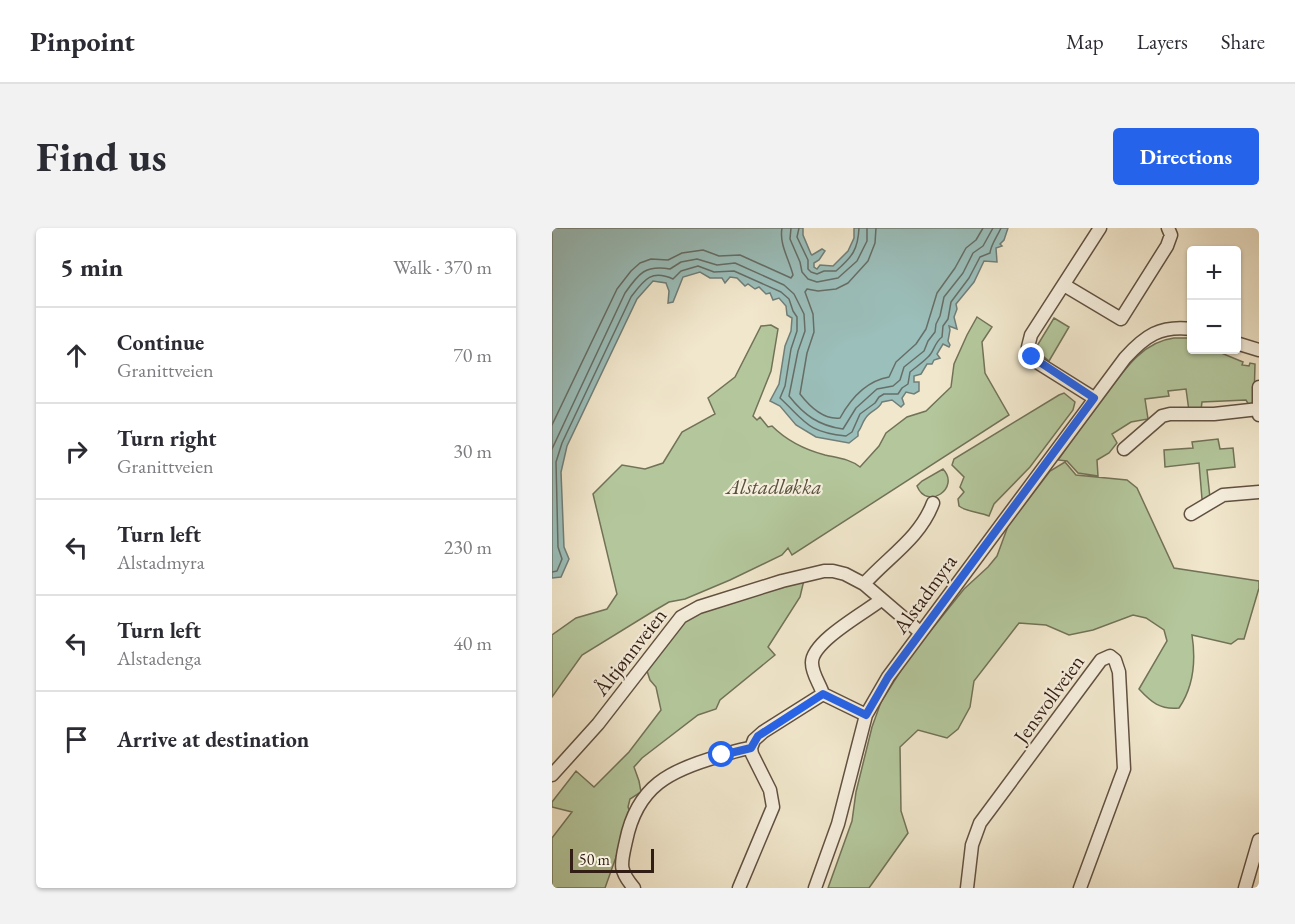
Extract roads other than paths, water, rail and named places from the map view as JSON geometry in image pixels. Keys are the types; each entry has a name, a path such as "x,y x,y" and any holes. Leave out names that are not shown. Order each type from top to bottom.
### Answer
{"street":[{"path":"1094,398 1035,361 1029,352 1029,341 1100,228"},
{"path":"1064,285 1120,320 1167,246 1171,235 1168,228"},
{"name":"Alstadmyra","path":"815,888 838,824 866,715 888,677 1125,358 1151,334 1166,329 1187,329"},
{"path":"1241,345 1259,350"},
{"path":"1259,387 1259,416"},
{"path":"1124,449 1162,416 1259,409"},
{"path":"1191,513 1223,495 1259,492"},
{"path":"864,584 916,533 933,503"},
{"name":"Åltjønnveien","path":"552,775 598,724 672,628 690,611 782,581 824,571 845,574 864,584 920,632"},
{"path":"866,715 823,694 814,674 813,655 823,641 881,600"},
{"name":"Jensvollveien","path":"967,888 972,845 980,823 1101,660 1110,656 1115,660 1119,672 1124,769 1080,888"},
{"path":"634,888 623,875 621,864 630,828 638,808 649,792 664,778 687,765 751,748 758,736 823,694"},
{"path":"739,888 773,807 770,790 755,762 751,748"},
{"path":"1245,888 1259,840"}],"water":[{"path":"552,228 803,228 803,235 811,254 822,249 825,251 814,263 817,269 820,265 833,266 848,251 854,238 854,228 1008,228 1000,244 1002,246 996,248 997,262 984,261 974,282 956,304 954,317 957,329 949,326 949,347 943,344 937,354 940,358 934,360 932,364 927,364 921,374 914,376 914,382 919,382 919,391 914,394 906,392 902,398 904,404 901,407 892,400 882,402 867,416 858,436 849,443 816,437 796,425 780,406 770,401 779,384 785,346 791,331 792,318 787,315 786,306 779,298 773,300 770,293 766,294 759,287 755,289 748,284 745,286 737,278 730,277 725,283 722,278 710,278 700,272 683,277 673,302 668,303 669,291 666,283 653,281 637,299 567,446 561,472 564,547 569,559 561,577 552,578"}],"park label":[{"name":"Alstadløkka","path":"774,487"}]}
